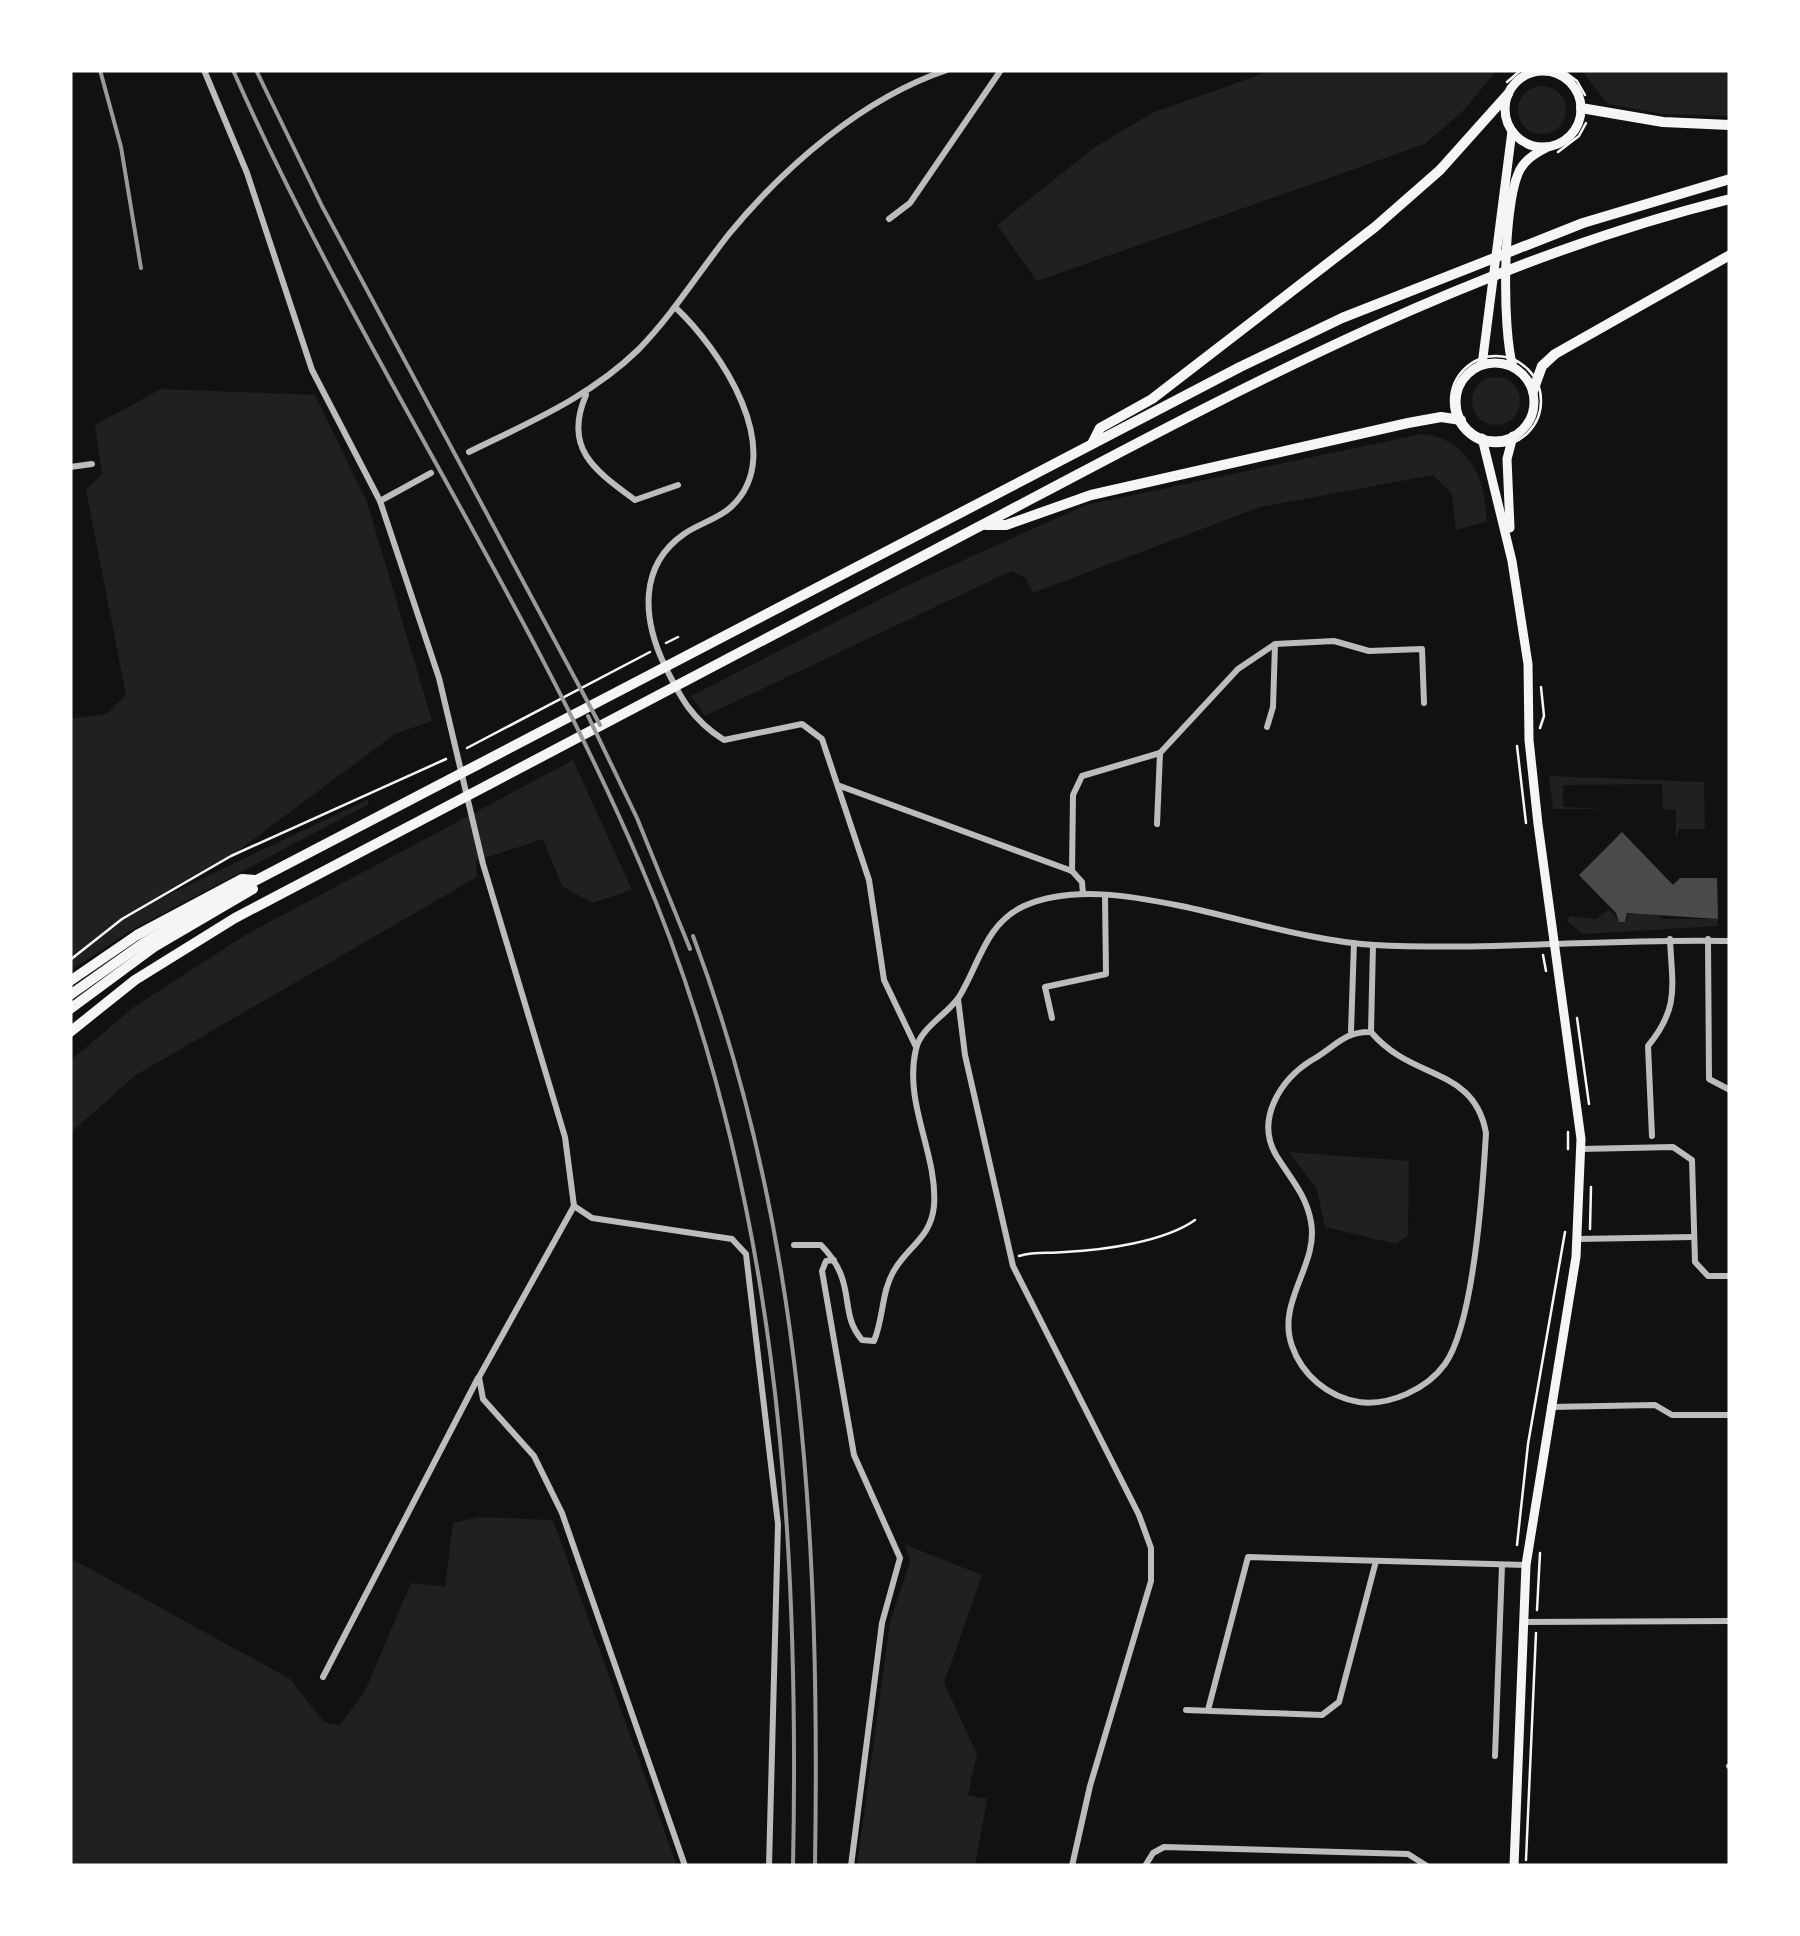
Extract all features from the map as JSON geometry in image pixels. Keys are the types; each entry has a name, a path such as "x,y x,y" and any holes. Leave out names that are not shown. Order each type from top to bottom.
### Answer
{"highway":[{"path":"1092,444 1100,428 1152,399 1375,227 1440,170 1508,94"},
{"path":"1584,109 1663,122 1730,125"},
{"path":"70,995 146,942 260,881 1092,444 1325,326 1463,266 1582,223 1730,179"},
{"path":"70,1032 179,951 982,524 1348,337 1462,288 1583,243 1730,199"},
{"path":"1534,386 1555,354 1730,255"},
{"path":"982,524 1006,524 1090,495 1408,423 1458,419"},
{"path":"70,981 125,942 198,902 242,879 260,881"},
{"path":"70,1009 154,947 260,881"}],"main road":[{"path":"1512,561 1483,442 1458,419 1457,394 1462,382 1483,362 1489,328 1500,202 1512,131 1505,106 1508,94 1526,72 1567,73 1584,109 1568,138 1534,154 1518,175 1503,324 1512,363 1534,386 1531,417 1512,440 1506,480 1512,561 1528,664 1529,740 1554,947 1577,1085 1581,1148 1578,1239 1520,1565 1524,1622 1514,1866"},
{"path":"1512,131 1528,144 1548,147"},
{"path":"1483,362 1512,363"},
{"path":"1483,442 1512,440"}],"street":[{"path":"204,70 247,173 312,370 380,500 449,717 484,864 565,1137 574,1206 322,1676"},
{"path":"469,452 586,394 638,349 731,232 783,178 863,112 922,74 947,70"},
{"path":"889,219 910,203 1000,70"},
{"path":"675,307 735,389 750,419 753,461 747,483 731,507 682,535 660,559 647,592 650,632 686,708 705,728 724,740 802,724 822,739 868,880 884,980 916,1047 915,1097 934,1184 934,1210 923,1240 896,1267 882,1299 874,1340 862,1340 851,1327 847,1280 836,1260 821,1245 794,1244"},
{"path":"586,394 576,419 577,440 612,483 635,500 678,485"},
{"path":"70,468 92,464"},
{"path":"380,500 431,474"},
{"path":"1072,871 1073,795 1082,776 1160,753 1238,669 1275,644 1334,641 1369,651 1422,650 1424,703"},
{"path":"1267,728 1273,707 1275,644"},
{"path":"1156,824 1160,753"},
{"path":"839,786 1072,871 1082,882 1084,894"},
{"path":"916,1047 958,998 978,953 998,925 1022,907 1084,894 1141,898 1374,945 1554,947 1670,939 1730,941"},
{"path":"1052,1018 1046,987 1106,974 1105,896"},
{"path":"1652,1136 1648,1046 1668,1022 1673,1004 1670,939"},
{"path":"1708,940 1709,1079 1730,1090"},
{"path":"1350,1031 1354,943"},
{"path":"1371,1032 1374,945"},
{"path":"958,998 965,1055 1011,1258 1139,1515 1150,1548 1151,1580 1090,1786 1072,1866"},
{"path":"1350,1031 1371,1032 1402,1062 1468,1091 1482,1113 1486,1133 1465,1300 1446,1363 1422,1386 1392,1400 1359,1402 1328,1391 1305,1372 1290,1344 1288,1311 1309,1254 1312,1228 1307,1202 1274,1152 1268,1122 1276,1093 1294,1071 1350,1031"},
{"path":"1581,1148 1673,1147 1684,1151 1692,1160 1693,1237 1699,1271 1708,1276 1730,1276"},
{"path":"574,1206 592,1218 732,1238 746,1254 778,1524 769,1866"},
{"path":"1578,1239 1693,1237"},
{"path":"836,1260 826,1261 822,1271 854,1455 900,1558 882,1623 851,1866"},
{"path":"479,1377 483,1399 534,1456 562,1513 685,1866"},
{"path":"1550,1407 1655,1405 1672,1415 1730,1415"},
{"path":"1208,1710 1248,1557 1520,1565"},
{"path":"1186,1710 1322,1715 1339,1702 1376,1561"},
{"path":"1496,1756 1502,1565"},
{"path":"1524,1622 1730,1620"},
{"path":"1145,1866 1153,1853 1164,1847 1408,1854 1427,1866"}],"path":[{"path":"1497,104 1501,90 1526,72"},
{"path":"1534,154 1555,154 1579,136 1584,94 1567,73"},
{"path":"1483,362 1512,363 1534,386 1541,398 1539,416 1530,431 1512,440 1483,442 1467,436 1450,406 1456,379 1464,368 1483,362"},
{"path":"70,960 122,919 231,856 414,776 678,637"},
{"path":"1539,730 1544,716 1540,680"},
{"path":"1518,731 1526,830"},
{"path":"1542,947 1546,973"},
{"path":"1574,1004 1589,1107"},
{"path":"1568,1131 1568,1159"},
{"path":"1590,1238 1591,1180"},
{"path":"1520,1565 1528,1444 1556,1303 1566,1216"},
{"path":"1011,1258 1043,1249 1069,1252 1179,1232 1195,1220"},
{"path":"1526,1866 1540,1546"}],"shaded area":[{"path":"1273,70 1497,70 1464,110 1425,144 1037,281 997,225 1095,147 1152,113"},
{"path":"1581,70 1730,70 1730,116 1663,114 1608,104"},
{"path":"1542,86 1559,93 1566,110 1559,127 1542,134 1525,127 1518,110 1525,93"},
{"path":"1496,377 1513,384 1520,401 1513,418 1496,425 1479,418 1472,401 1479,384"},
{"path":"161,389 315,395 367,502 432,721 395,734 231,856 153,902 367,800 369,804 130,931 70,971 70,719 106,714 126,695 86,490 102,474 95,425"},
{"path":"1422,434 1452,444 1472,464 1483,492 1486,522 1456,530 1452,494 1433,475 1260,507 1033,593 1026,578 1011,571 705,716 691,696 904,587 1086,505"},
{"path":"573,760 632,890 592,903 562,886 543,839 476,861 477,877 136,1075 70,1133 70,1061 134,1007 247,934"},
{"path":"1549,776 1704,782 1705,829 1679,829 1676,839 1676,810 1663,809 1662,784 1563,785 1563,807 1607,809 1553,809"},
{"path":"1609,909 1620,923 1626,922 1628,914 1660,914 1661,919 1718,919 1718,926 1583,934 1567,921 1570,916 1596,919"},
{"path":"1289,1152 1409,1161 1408,1235 1396,1244 1325,1227 1317,1189"},
{"path":"479,1517 553,1520 677,1866 70,1866 70,1558 290,1679 324,1722 340,1725 365,1691 411,1583 445,1587 453,1523"},
{"path":"906,1545 982,1575 944,1683 977,1754 968,1795 987,1799 975,1866 857,1866 890,1622 910,1562"}],"building":[{"path":"1622,832 1673,885 1680,878 1717,878 1718,919 1627,913 1625,922 1619,922 1616,913 1579,875"}],"railway":[{"path":"100,70 121,147 141,268"},
{"path":"233,70 331,271 492,565 595,764 641,866 687,986 723,1108 751,1232 771,1357 784,1483 791,1610 793,1866"},
{"path":"256,70 322,206 600,725"},
{"path":"588,716 637,818 690,949"},
{"path":"693,936 731,1048 760,1162 798,1394 814,1630 815,1866"}]}
